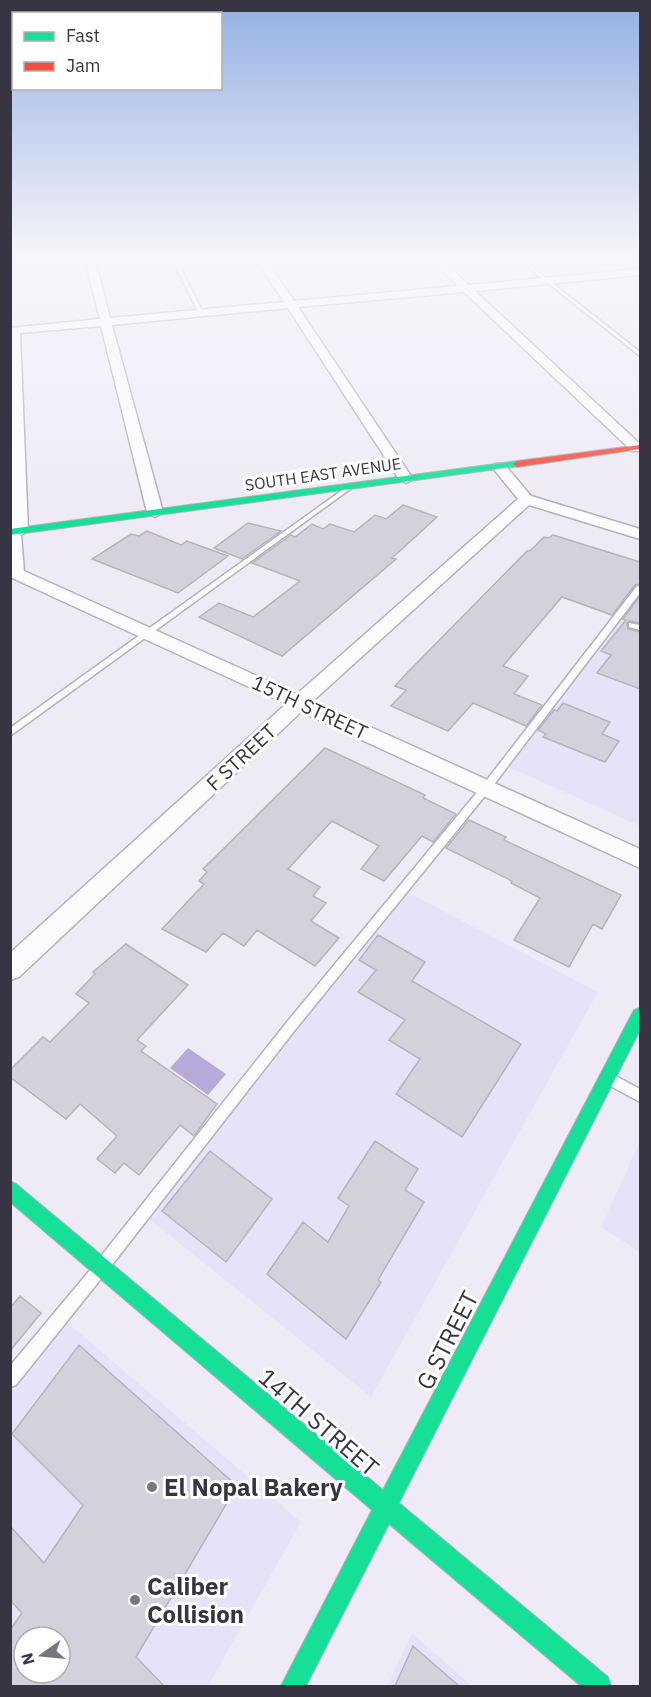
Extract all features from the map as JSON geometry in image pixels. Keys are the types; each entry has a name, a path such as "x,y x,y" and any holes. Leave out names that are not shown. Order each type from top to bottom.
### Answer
{"street":[{"name":"15TH STREET","path":"12,339 13,575 149,633 640,859"},
{"path":"110,339 155,512"},
{"path":"314,339 406,479"},
{"path":"522,339 639,448"},
{"name":"SOUTH EAST AVENUE","path":"14,532 639,448"},
{"path":"499,467 526,499 640,534"},
{"name":"F STREET","path":"10,969 299,703 526,499"},
{"name":"G STREET","path":"293,1686 640,1015"},
{"name":"14TH STREET","path":"10,1190 599,1686"}],"lane":[{"path":"622,339 640,354"},
{"path":"10,733 350,487"},
{"path":"10,1379 102,1267 304,1009 486,788 640,588"},
{"path":"609,1078 640,1096"}],"shaded area":[{"path":"640,588 640,826 504,765"},
{"path":"403,890 598,992 371,1397 143,1214"},
{"path":"188,1048 226,1074 208,1095 170,1068"},
{"path":"640,1141 640,1252 601,1227"},
{"path":"61,1317 301,1522 208,1686 11,1686 11,1379"},
{"path":"412,1633 472,1686 387,1686"}],"building":[{"path":"403,505 437,517 392,558 396,559 282,656 199,617 219,603 253,617 300,581 252,563 291,535 295,537 312,524 323,529 330,524 354,532 375,515 386,519"},
{"path":"248,523 281,531 242,559 214,548"},
{"path":"147,531 181,545 187,541 228,556 178,593 92,559 131,534 139,536"},
{"path":"553,535 640,562 640,584 635,585 612,615 562,597 503,666 528,676 514,694 542,705 526,726 473,703 448,731 391,706 406,690 395,686 406,674 527,551 530,551 544,537 549,538"},
{"path":"640,596 640,623 629,621 627,623 628,629 640,632 640,689 597,673 611,655 601,651 626,620 623,619"},
{"path":"563,703 610,722 602,734 619,741 605,762 543,737 546,734 538,730 554,710 557,711"},
{"path":"325,748 425,795 423,798 456,814 433,842 422,836 384,881 361,869 379,846 332,821 288,869 320,887 313,896 326,903 311,921 339,938 315,966 257,930 244,946 223,933 206,952 162,929 204,884 199,881 207,872 203,869"},
{"path":"469,820 506,837 504,840 621,895 602,929 593,924 569,967 514,940 540,898 511,883 512,881 446,848"},
{"path":"378,935 425,962 412,981 521,1044 462,1137 396,1094 420,1059 389,1040 405,1020 358,992 376,970 359,960"},
{"path":"126,944 188,985 137,1040 146,1046 141,1051 217,1104 194,1136 180,1125 139,1175 124,1163 115,1173 97,1159 117,1136 80,1104 66,1119 10,1077 10,1070 43,1037 50,1042 89,1003 76,994 95,974 93,972"},
{"path":"375,1141 418,1169 405,1190 424,1202 378,1280 381,1282 346,1339 267,1274 303,1222 328,1242 349,1206 338,1198"},
{"path":"210,1151 272,1199 226,1262 162,1211"},
{"path":"20,1296 41,1313 10,1351 10,1308"},
{"path":"79,1345 237,1486 136,1657 164,1686 10,1686 10,1630 12,1627 12,1685 72,1685 72,1625 14,1625 22,1613 10,1600 10,1526 44,1563 83,1505 12,1434"},
{"path":"413,1646 459,1686 395,1686"}],"traffic: fast":[{"path":"10,532 517,464"},
{"path":"293,1686 640,1015"},
{"path":"10,1190 599,1686"}],"traffic: jam":[{"path":"517,464 640,447"}],"place":[{"name":"El Nopal Bakery","path":"152,1487"},
{"name":"Caliber Collision","path":"135,1600"}]}
